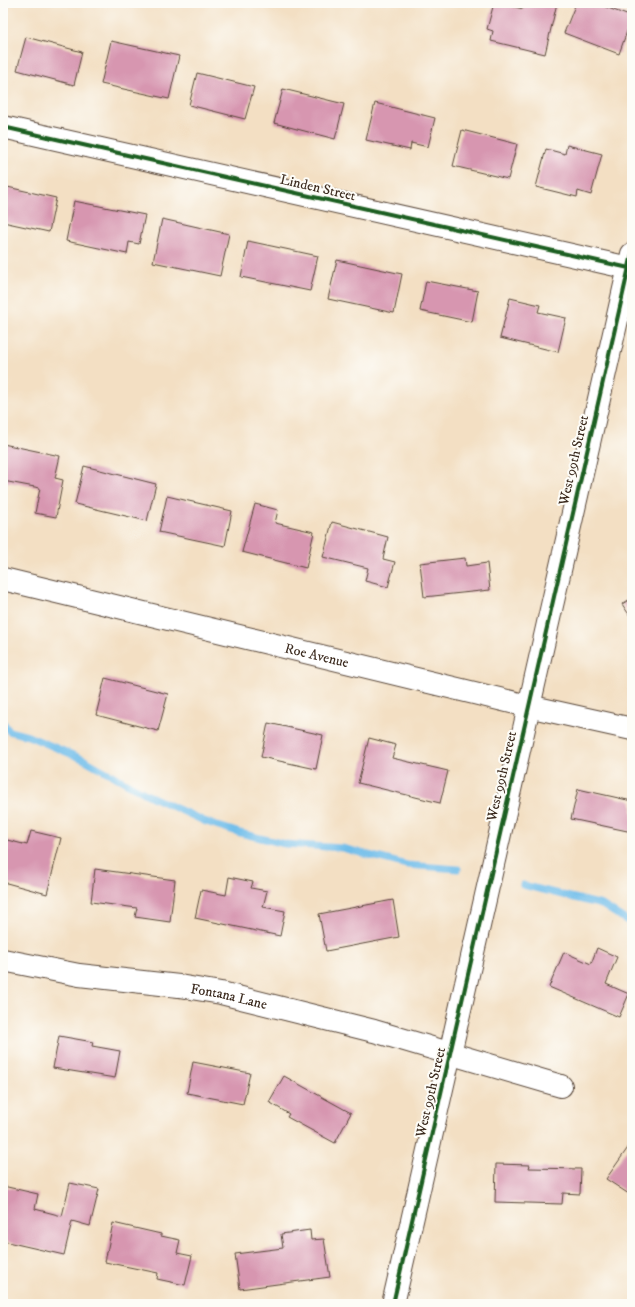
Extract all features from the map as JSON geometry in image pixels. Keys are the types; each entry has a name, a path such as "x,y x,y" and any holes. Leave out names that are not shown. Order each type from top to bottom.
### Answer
{"street":[{"name":"Linden Street","path":"3,127 630,261"},
{"name":"West 99th Street","path":"392,1304 630,261"},
{"name":"Roe Avenue","path":"3,579 528,706 632,729"},
{"name":"Fontana Lane","path":"3,960 79,975 179,986 221,993 374,1031 450,1054"},
{"name":"West 99th Street","path":"450,1054 561,1086"}],"building":[{"path":"494,3 523,9 524,3 557,3 545,54 491,41 493,31 487,29"},
{"path":"576,3 595,3 632,17 619,54 564,33"},
{"path":"3,11 6,12 4,24 3,24"},
{"path":"26,37 82,52 74,85 17,70"},
{"path":"111,41 179,56 169,99 101,84"},
{"path":"197,73 254,87 245,119 189,105"},
{"path":"283,89 344,104 335,139 274,123"},
{"path":"375,103 435,118 428,147 411,143 410,150 366,140"},
{"path":"462,130 517,144 508,179 453,166"},
{"path":"567,145 602,154 591,195 578,191 577,197 536,187 546,149 565,154"},
{"path":"3,186 56,198 49,232 3,222"},
{"path":"74,201 145,215 139,244 129,242 127,254 66,241"},
{"path":"162,219 229,234 220,276 153,262"},
{"path":"248,241 318,256 310,291 241,277"},
{"path":"337,260 402,274 394,313 328,299"},
{"path":"426,281 478,291 472,322 420,311"},
{"path":"510,298 540,305 538,312 566,318 558,352 500,338"},
{"path":"3,444 60,456 55,478 63,480 56,517 35,513 40,488 3,481"},
{"path":"84,466 156,484 147,521 75,504"},
{"path":"167,496 232,511 225,546 159,532"},
{"path":"255,504 278,510 275,523 314,532 306,568 242,552"},
{"path":"332,522 388,537 383,559 395,562 388,587 365,581 368,568 323,557"},
{"path":"465,558 466,566 487,563 490,590 424,597 420,563"},
{"path":"632,598 632,619 622,604"},
{"path":"105,678 168,694 158,731 96,715"},
{"path":"268,723 323,735 316,769 261,757"},
{"path":"369,738 396,745 392,758 448,771 440,803 358,783"},
{"path":"578,789 632,801 632,832 571,819"},
{"path":"31,831 61,838 47,894 3,882 3,839 27,845"},
{"path":"95,869 175,880 170,922 135,917 137,908 91,902"},
{"path":"229,877 253,882 251,888 267,891 263,907 285,911 280,936 195,918 201,890 226,895"},
{"path":"393,900 399,937 326,951 319,914"},
{"path":"597,948 617,957 606,984 629,994 619,1017 549,987 564,952 591,964"},
{"path":"59,1036 93,1042 92,1046 120,1051 115,1078 53,1068"},
{"path":"193,1062 250,1073 243,1104 187,1093"},
{"path":"284,1076 351,1113 335,1143 287,1117 289,1114 269,1102"},
{"path":"632,1142 632,1196 606,1179"},
{"path":"496,1164 530,1165 529,1168 581,1169 580,1194 563,1193 562,1204 495,1202"},
{"path":"70,1183 99,1189 90,1226 72,1221 64,1255 3,1241 3,1186 38,1194 35,1209 62,1216"},
{"path":"113,1223 180,1240 177,1253 192,1256 185,1285 157,1279 158,1273 105,1262"},
{"path":"310,1230 311,1240 324,1239 330,1277 240,1289 235,1254 283,1248 281,1234"}],"waterway":[{"path":"3,722 9,731 28,736 85,760 148,795 206,822 240,833 285,844 342,848 407,865 458,869"},
{"path":"523,885 602,905 632,924"}],"cycle path":[{"path":"3,127 629,268"},
{"path":"393,1304 632,254"}]}
